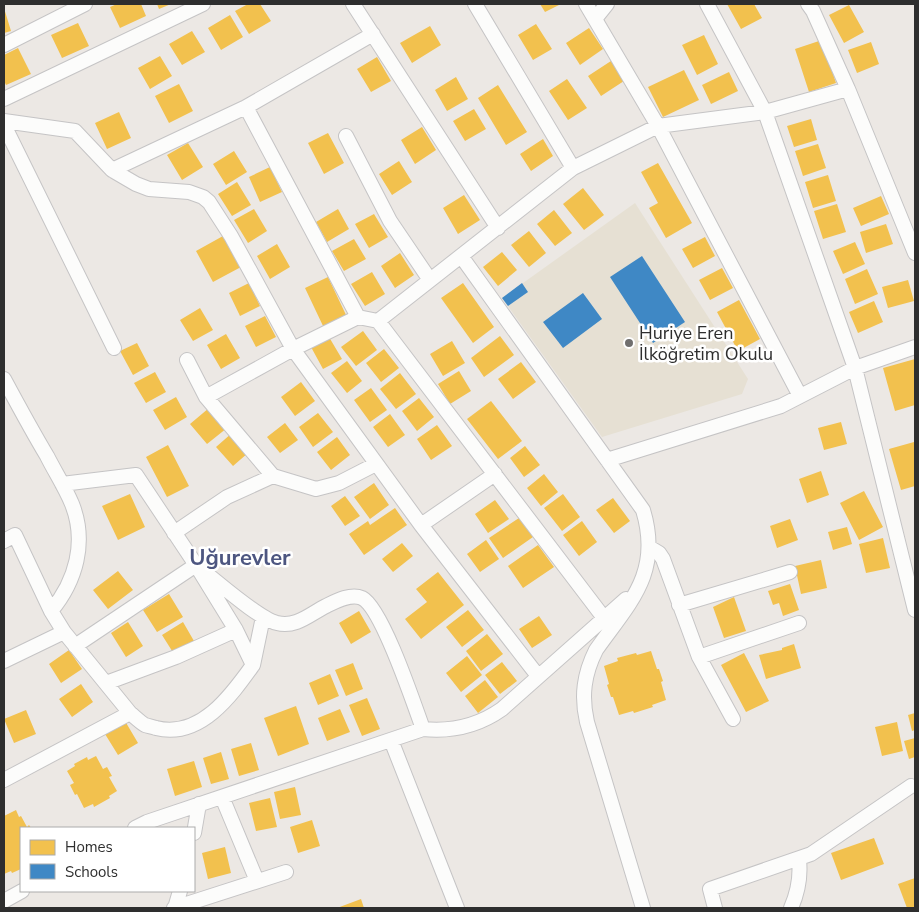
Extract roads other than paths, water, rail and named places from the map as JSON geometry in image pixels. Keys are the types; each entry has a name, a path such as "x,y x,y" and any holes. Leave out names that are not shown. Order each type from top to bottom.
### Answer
{"street":[{"path":"4,45 85,4"},
{"path":"4,99 203,4"},
{"path":"353,4 498,228"},
{"path":"475,4 573,168"},
{"path":"586,4 658,126 800,396"},
{"path":"595,19 608,4"},
{"path":"707,4 765,112 855,368 915,610"},
{"path":"808,4 813,11 848,89 915,253"},
{"path":"112,170 246,107 373,34"},
{"path":"378,321 573,168 658,126 765,112 848,89"},
{"path":"246,107 358,317"},
{"path":"4,120 75,131 112,170 136,184 149,189 189,192 203,197 209,202 231,236 293,349 421,525 538,676"},
{"path":"4,125 114,348"},
{"path":"346,136 390,220 430,280"},
{"path":"461,256 643,510 647,522 648,561 640,588 596,650 584,686 583,698 587,722 644,908"},
{"path":"206,397 293,349 358,317 378,321 604,618"},
{"path":"607,460 780,406 855,368 915,347"},
{"path":"186,360 206,397 273,476 316,489 339,483 376,464"},
{"path":"4,379 62,484 76,518 79,545 73,574 68,587 51,611"},
{"path":"421,525 495,474"},
{"path":"62,484 136,475 196,565 236,630 252,665"},
{"path":"174,533 227,497 273,476"},
{"path":"4,541 15,535 51,611 64,632 130,713 145,725 166,730 191,727 215,711 252,665 263,617"},
{"path":"649,547 659,553 663,559 699,657 732,719"},
{"path":"196,565 263,617 279,624 295,623 327,605 349,596 364,599 370,605 388,636 423,729"},
{"path":"75,646 196,565"},
{"path":"679,605 790,572"},
{"path":"137,827 199,804 423,729 459,729 482,721 502,709 640,588"},
{"path":"699,657 799,623"},
{"path":"106,683 176,657 236,630"},
{"path":"4,661 64,632"},
{"path":"4,780 130,713"},
{"path":"391,740 457,908"},
{"path":"715,908 710,889 799,860 824,847 911,786"},
{"path":"222,797 257,881"},
{"path":"195,827 199,804"},
{"path":"791,908 800,881 799,860"},
{"path":"175,908 286,872"},
{"path":"4,901 20,892"},
{"path":"175,908 180,892"}],"place":[{"name":"Huriye Eren İlköğretim Okulu","path":"629,343"}],"district":[{"name":"Uğurevler","path":"240,557"}]}
